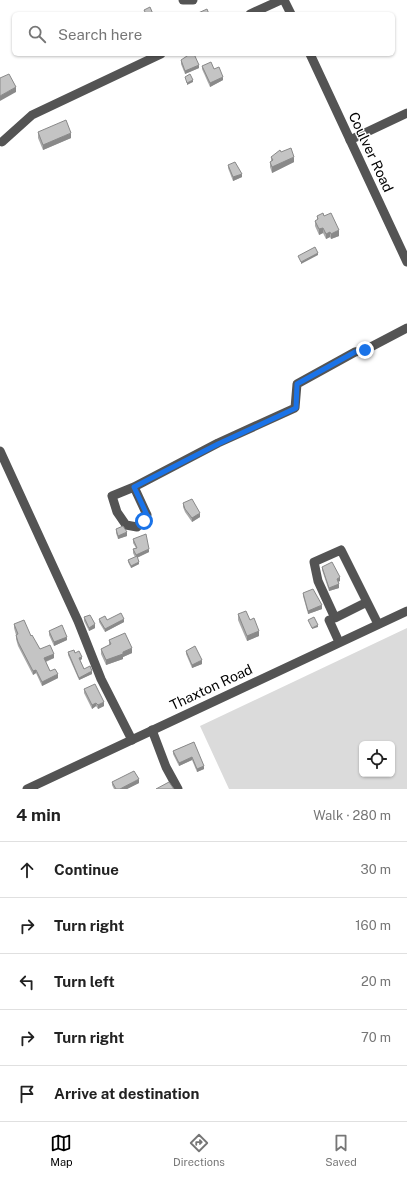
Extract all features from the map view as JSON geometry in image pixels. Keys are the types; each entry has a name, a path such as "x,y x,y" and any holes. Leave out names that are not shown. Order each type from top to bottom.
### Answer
{"street":[{"path":"183,0 193,0"},
{"path":"254,12 281,0"},
{"path":"284,0 290,12"},
{"path":"2,142 32,115 157,56"},
{"name":"Coulver Road","path":"311,56 407,262"},
{"path":"350,140 407,113"},
{"path":"134,487 147,515 137,527 126,525 117,512 112,496 134,487 218,444 296,408 297,384 355,352 365,350 407,328"},
{"path":"0,451 78,621 101,680 132,740"},
{"path":"339,642 328,620 314,562 341,550 378,624"},
{"path":"328,620 367,602"},
{"name":"Thaxton Road","path":"27,789 407,610"},
{"path":"152,730 166,767 178,789"}],"shaded area":[{"path":"407,628 407,789 229,789 200,726"}],"building":[{"path":"150,7 152,12 145,12 144,10"},
{"path":"207,9 208,12 200,12"},
{"path":"187,56 195,56 199,65 185,71 181,60"},
{"path":"211,62 214,69 219,67 223,77 210,83 202,66"},
{"path":"9,74 16,87 0,96 0,78"},
{"path":"190,74 193,80 187,83 185,77"},
{"path":"66,120 71,133 43,145 38,132"},
{"path":"291,148 294,157 272,167 270,162 273,160 271,157 280,150 281,152"},
{"path":"235,162 242,174 233,177 228,165"},
{"path":"323,213 324,216 331,213 339,230 331,234 330,232 326,234 323,228 319,229 315,221 318,219 317,216"},
{"path":"315,247 318,253 301,262 298,256"},
{"path":"192,499 200,513 192,518 185,509 183,503"},
{"path":"123,526 127,532 118,536 116,529"},
{"path":"146,534 149,549 136,555 133,549 137,548 133,539"},
{"path":"137,556 139,562 131,566 128,560"},
{"path":"332,562 340,577 337,579 339,584 329,588 322,567"},
{"path":"313,589 322,605 308,611 303,593"},
{"path":"246,611 250,620 254,618 259,631 247,636 238,614"},
{"path":"121,613 124,619 105,629 99,619 105,616 107,620"},
{"path":"90,615 95,624 89,628 84,617"},
{"path":"314,617 318,625 312,628 308,620"},
{"path":"24,620 31,636 32,635 40,649 50,645 54,654 44,658 50,671 55,669 58,674 42,682 36,670 33,671 18,642 16,635 18,634 14,624"},
{"path":"62,625 67,637 54,642 49,631"},
{"path":"125,633 132,648 123,652 123,654 106,660 101,649 111,644 109,640"},
{"path":"195,646 202,660 192,665 186,651"},
{"path":"74,650 75,653 79,651 82,657 79,658 84,669 90,666 92,671 79,678 68,652"},
{"path":"95,684 104,702 98,705 96,703 92,705 84,689"},
{"path":"194,742 204,766 197,769 192,757 179,763 173,751"},
{"path":"134,771 139,779 120,789 116,789 112,782"},
{"path":"169,782 174,789 156,789"}],"route":[{"path":"144,521 147,515 134,487 152,476 296,408 297,384 355,352 365,350"}]}
